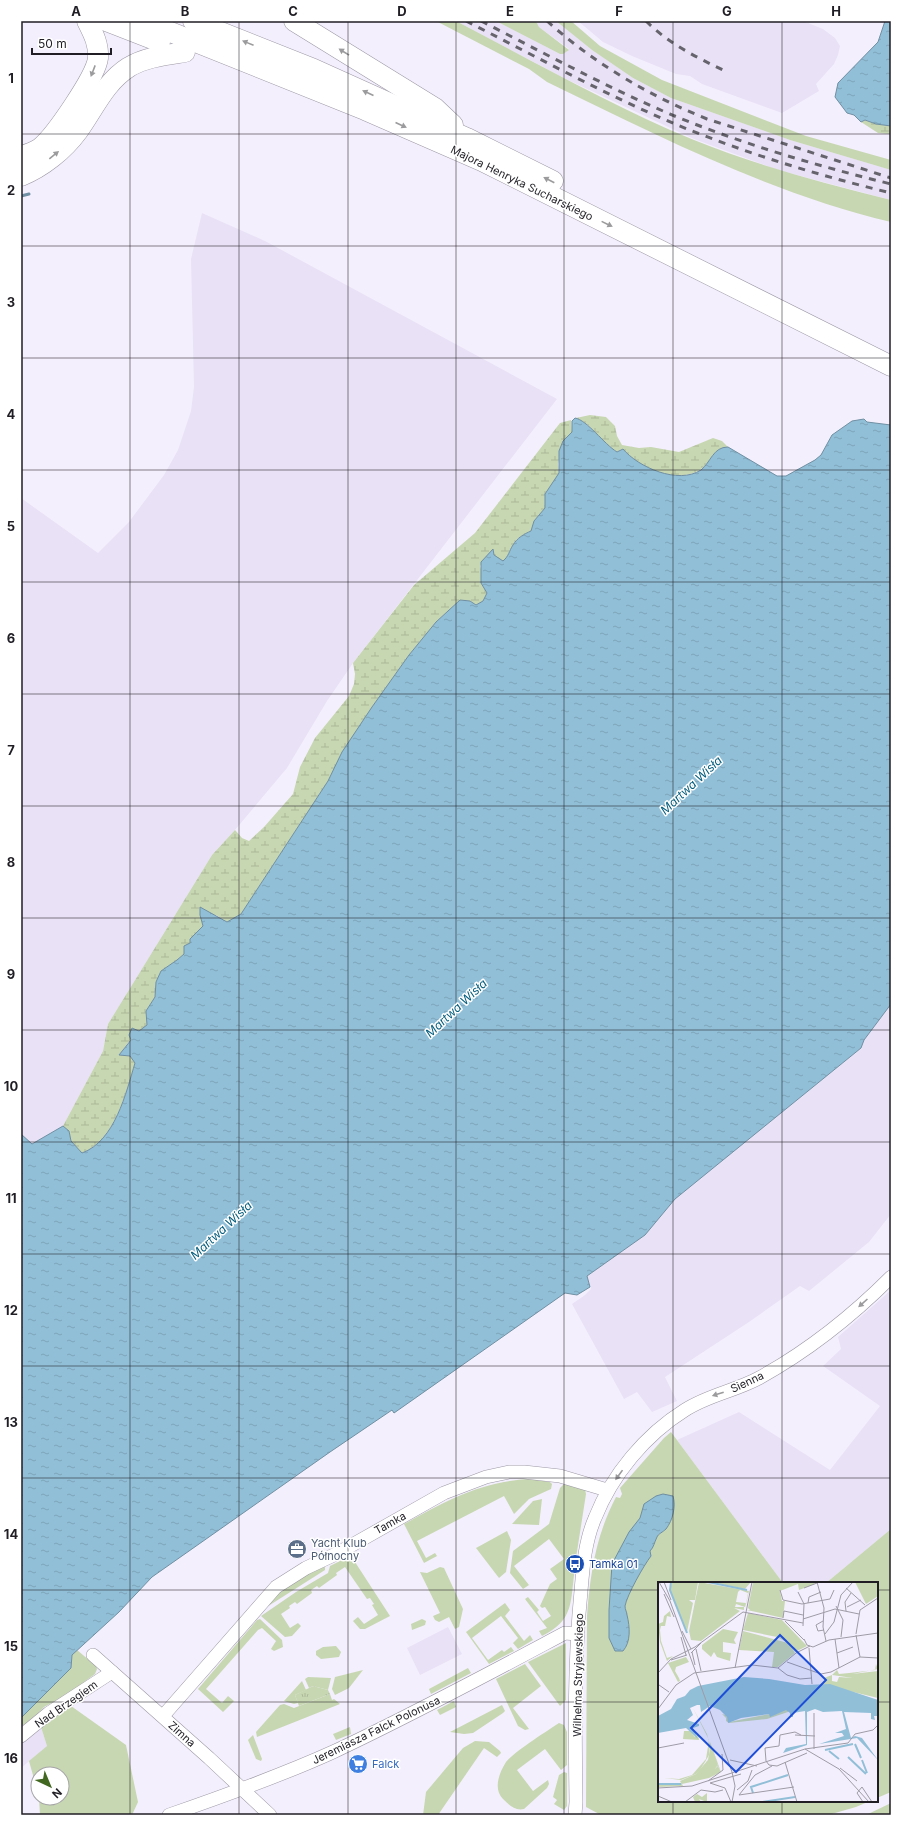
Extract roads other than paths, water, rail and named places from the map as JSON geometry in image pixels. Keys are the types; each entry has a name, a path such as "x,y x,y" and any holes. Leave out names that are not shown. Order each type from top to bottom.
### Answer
{"highway":[{"path":"21,156 30,154 41,148 53,135 90,79 98,59 96,38 87,21"},
{"path":"106,21 326,108 365,110"},
{"name":"Majora Henryka Sucharskiego","path":"143,21 365,110 482,161 736,281 891,352"},
{"name":"Majora Henryka Sucharskiego","path":"193,21 314,69 467,138 736,281 891,366"},
{"path":"294,21 435,108 467,138"},
{"path":"21,176 44,163 64,148 78,132 104,91 116,77 130,67 147,59 185,52"}],"street":[{"name":"Sienna","path":"607,1490 634,1454 667,1423 685,1410 713,1396 739,1388 793,1357 853,1312 891,1277"},
{"name":"Tamka","path":"163,1716 276,1587 306,1568 338,1553 444,1493 486,1477 509,1472 560,1476 607,1490"},
{"name":"Wilhelma Stryjewskiego","path":"575,1815 576,1634 583,1574 590,1532 607,1490"},
{"name":"Jeremiasza Falck Polonusa","path":"169,1815 288,1771 345,1746 433,1703 565,1633 576,1634"},
{"name":"Zimna","path":"93,1655 163,1716 270,1815"},
{"name":"Nad Brzegiem","path":"21,1736 49,1713 112,1672"}],"water":[{"path":"885,21 891,21 891,126 876,124 865,120 861,122 854,115 847,113 835,97 838,83 878,42"},
{"name":"Martwa Wisła","path":"575,418 585,423 617,452 623,449 630,456 648,468 670,475 681,476 692,474 701,470 719,449 728,447 777,476 786,476 815,460 821,455 832,435 852,421 864,419 867,422 891,425 891,1004 864,1040 861,1048 675,1199 645,1235 587,1276 590,1287 577,1295 565,1293 394,1413 392,1410 330,1452 152,1577 119,1612 72,1655 71,1668 21,1718 21,1134 32,1144 63,1126 69,1131 71,1141 82,1153 93,1147 103,1138 118,1115 135,1063 130,1056 119,1055 131,1040 129,1035 132,1028 139,1031 147,1025 146,1011 155,997 156,982 161,971 184,954 184,946 190,943 190,939 203,926 200,915 200,907 227,922 241,914 328,781 342,752 409,655 436,622 460,600 470,601 476,605 483,601 487,593 481,583 481,562 493,549 494,555 503,561 517,540 531,531 534,521 545,508 545,494 559,473 559,451 563,441 572,432 572,421"},
{"path":"663,1494 673,1496 674,1508 672,1517 666,1529 658,1536 650,1551 651,1556 640,1573 626,1601 625,1606 629,1624 629,1639 623,1651 615,1651 609,1638 612,1564 629,1532 640,1518 644,1504 656,1496"}],"waterway":[{"path":"21,196 29,194"}],"railway":[{"path":"466,21 596,87 701,135 782,163 891,193"},
{"path":"481,21 603,83 677,117 729,137 782,154 891,184"},
{"path":"547,21 565,37 603,65 643,89 685,110 707,119 891,178"},
{"path":"646,21 673,43 725,71"}],"place":[{"name":"Yacht Klub Północny","path":"297,1549"},
{"name":"Tamka 01","path":"575,1564"},
{"name":"Falck","path":"358,1764"}]}
